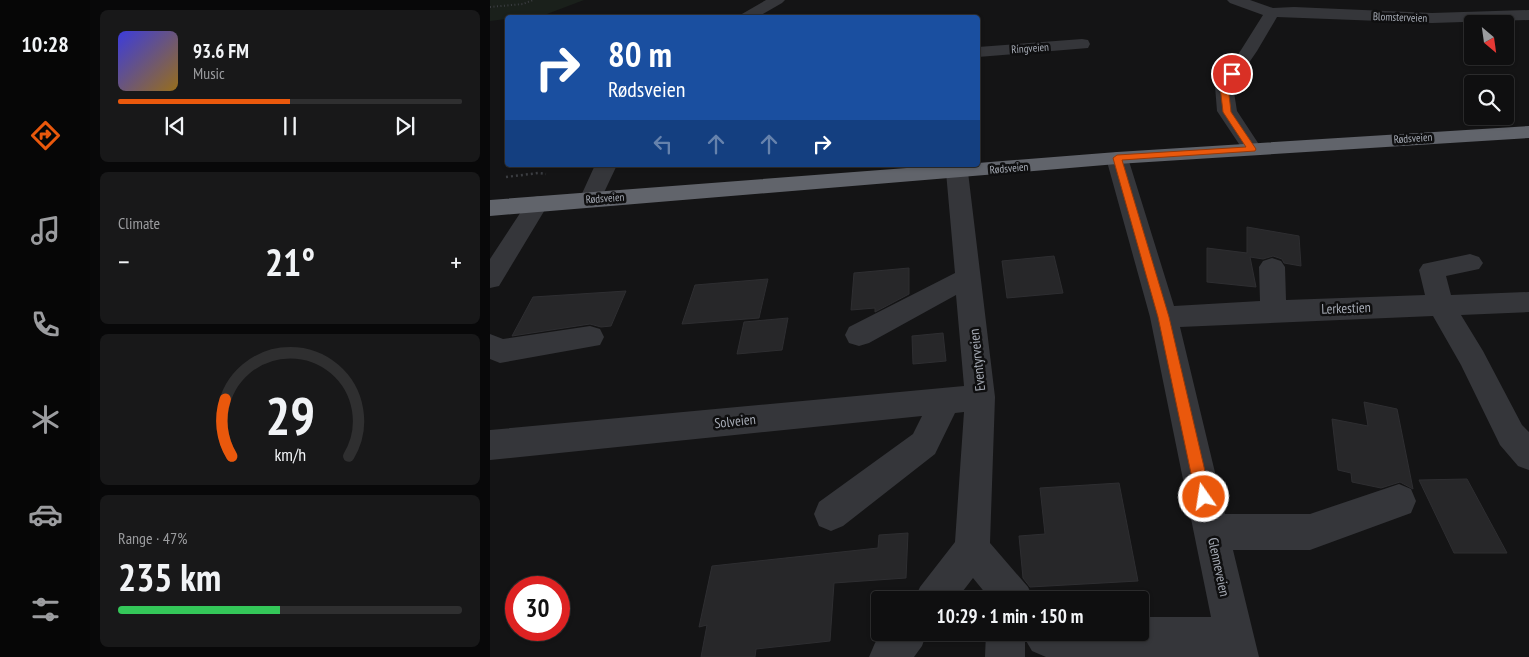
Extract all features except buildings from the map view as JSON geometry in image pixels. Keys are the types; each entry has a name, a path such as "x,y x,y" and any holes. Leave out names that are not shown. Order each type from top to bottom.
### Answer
{"highway":[{"name":"Rødsveien","path":"490,208 591,198 957,172 1117,158 1529,132"}],"street":[{"path":"749,15 777,0"},
{"path":"1235,0 1272,13 1249,51 1224,86 1227,112 1252,149"},
{"path":"1354,15 1367,8 1410,3"},
{"name":"Blomsterveien","path":"1272,13 1298,6 1354,15 1432,18 1529,15"},
{"name":"Ringveien","path":"980,52 1082,44"},
{"name":"Glenneveien","path":"1117,158 1164,317 1237,646"},
{"path":"591,198 605,167"},
{"name":"Eventyrveien","path":"957,172 980,397 972,549"},
{"path":"490,279 538,203"},
{"path":"1470,263 1432,270 1441,305 1472,358 1511,435 1529,455"},
{"path":"1272,267 1273,310"},
{"path":"859,334 909,310 968,277"},
{"name":"Lerkestien","path":"1164,317 1273,310 1529,302"},
{"path":"490,345 500,352 590,337"},
{"name":"Solveien","path":"490,445 980,397"},
{"path":"831,514 924,444 945,401"},
{"path":"1212,532 1310,532 1399,501"},
{"path":"939,591 972,549 1005,591"},
{"path":"889,657 901,641"},
{"path":"1005,657 1006,641"},
{"path":"1131,641 1237,646"}],"path":[{"path":"490,7 523,4 533,0"}],"shaded area":[{"path":"490,0 584,0 547,14 505,15 505,19 490,21"}],"route":[{"path":"1204,497 1164,317 1124,176 1117,158 1252,149 1227,112 1224,86 1232,74"}]}
